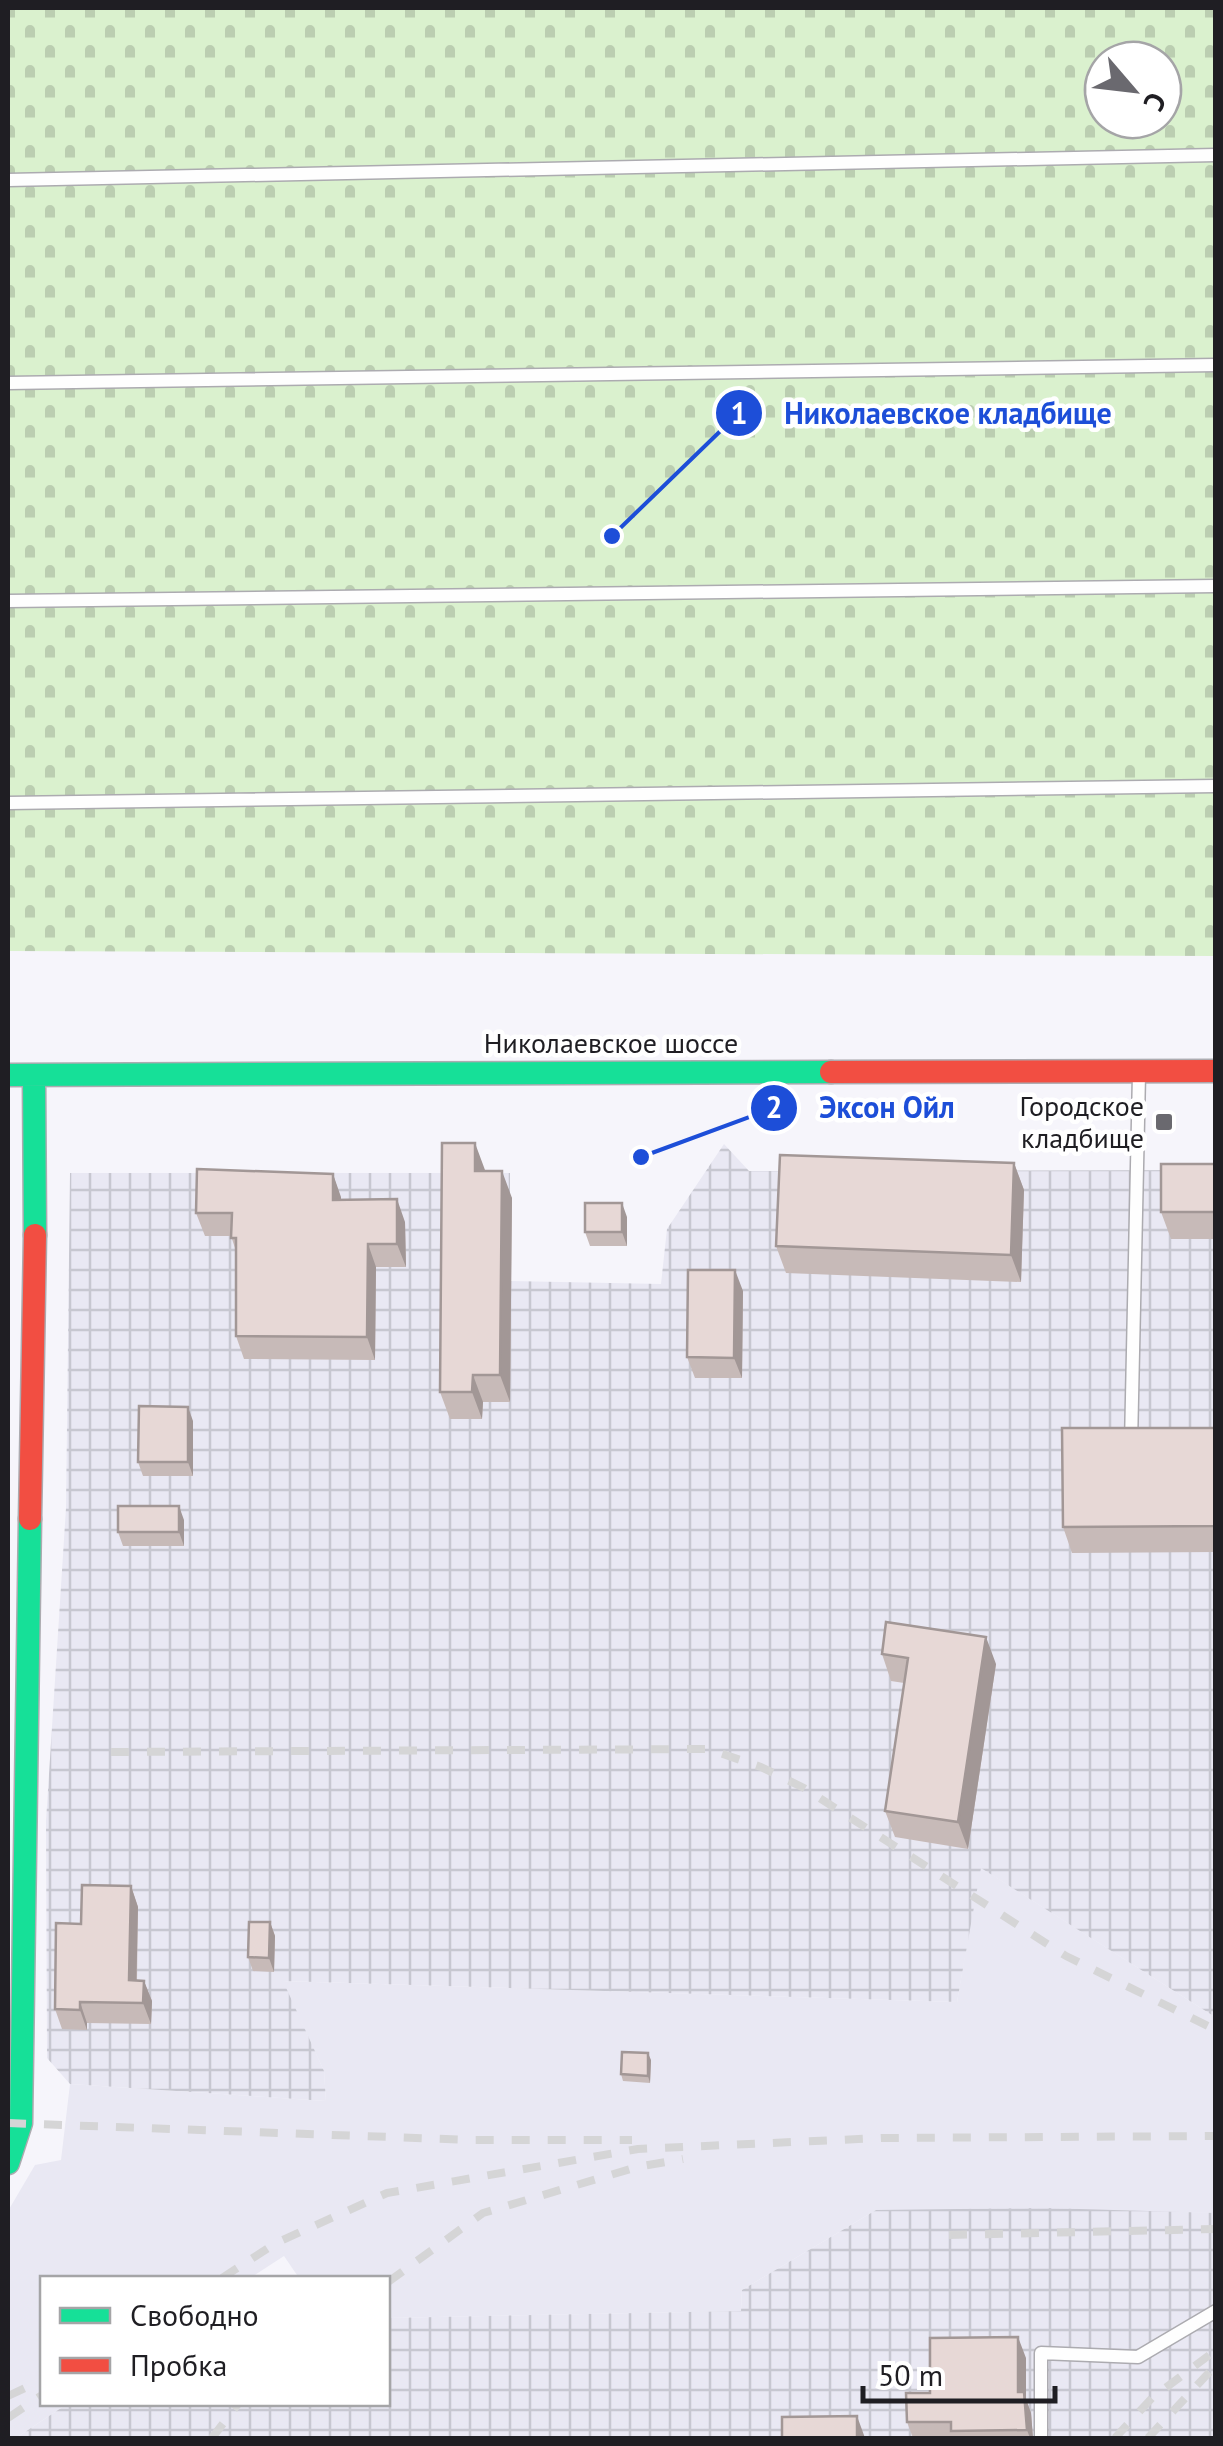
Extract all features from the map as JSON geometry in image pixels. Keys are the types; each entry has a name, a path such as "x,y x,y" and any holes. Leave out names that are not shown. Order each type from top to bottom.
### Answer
{"main road":[{"name":"Николаевское шоссе","path":"8,1076 1216,1071"},
{"path":"8,2163 20,2123 15,1993 36,1144 34,1075"}],"lane":[{"path":"8,180 1216,155"},
{"path":"8,384 1216,365"},
{"path":"8,602 1216,586"},
{"path":"8,803 1216,786"},
{"path":"1139,1072 1131,1444 1148,1444"},
{"path":"1041,2438 1041,2353 1138,2357 1216,2311"}],"shaded area":[{"path":"724,1144 749,1171 1215,1170 1215,2017 981,1868 957,2002 283,1981 324,2071 326,2101 70,2084 47,2058 46,1821 66,1508 70,1173 510,1173 510,1281 661,1284 667,1229"},
{"path":"980,1867 1215,2017 1215,2213 876,2210 742,2290 741,2311 390,2318 390,2276 298,2276 284,2256 253,2276 40,2276 40,2406 64,2406 16,2438 8,2438 8,2211 35,2165 61,2160 70,2084 326,2101 324,2071 282,1981 957,2002"},
{"path":"1046,2208 1215,2213 1215,2438 16,2438 64,2406 390,2406 390,2318 741,2311 742,2290 876,2210"}],"green space":[{"path":"8,8 1215,8 1215,956 8,951"}],"building":[{"path":"442,1143 475,1143 475,1171 502,1171 500,1375 473,1375 472,1392 440,1392"},
{"path":"780,1155 1014,1163 1011,1255 776,1246"},
{"path":"1161,1164 1216,1164 1216,1212 1161,1212"},
{"path":"197,1169 333,1174 333,1200 397,1199 397,1244 368,1244 367,1337 236,1336 236,1238 231,1238 232,1213 196,1213"},
{"path":"585,1203 622,1203 622,1232 585,1232"},
{"path":"688,1270 735,1270 734,1358 687,1357"},
{"path":"139,1406 188,1407 188,1462 138,1462"},
{"path":"1062,1428 1216,1428 1216,1526 1063,1527"},
{"path":"118,1506 179,1506 179,1532 118,1532"},
{"path":"886,1622 986,1637 958,1822 885,1811 908,1658 882,1654"},
{"path":"82,1885 131,1886 129,1980 144,1981 143,2003 80,2002 80,2010 55,2009 56,1923 81,1924"},
{"path":"249,1922 270,1922 269,1958 248,1957"},
{"path":"622,2052 648,2053 648,2076 621,2074"},
{"path":"1018,2337 1018,2392 1024,2392 1027,2430 951,2431 951,2422 907,2422 906,2393 930,2393 930,2338"},
{"path":"857,2416 857,2438 782,2438 782,2417"}],"railway":[{"path":"111,1752 708,1749 761,1767 804,1788 1066,1956 1216,2030"},
{"path":"8,2123 471,2140 632,2140"},
{"path":"225,2276 276,2243 387,2193 638,2149 881,2138 1216,2136"},
{"path":"390,2281 483,2213 637,2167 683,2159"},
{"path":"949,2235 1216,2229"},
{"path":"1115,2438 1152,2398 1216,2350"},
{"path":"1148,2438 1216,2365"},
{"path":"8,2396 40,2381"},
{"path":"8,2418 40,2396"},
{"path":"212,2438 236,2406"}],"traffic: fast":[{"path":"8,1075 831,1072"},
{"path":"34,1075 35,1235"},
{"path":"8,2163 21,2123 30,1519"}],"traffic: jam":[{"path":"831,1072 1216,1071"},
{"path":"30,1519 35,1235"}],"place":[{"name":"Николаевское кладбище","path":"612,536"},
{"name":"Городское кладбище","path":"1164,1122"},
{"name":"Эксон Ойл","path":"641,1157"}]}
